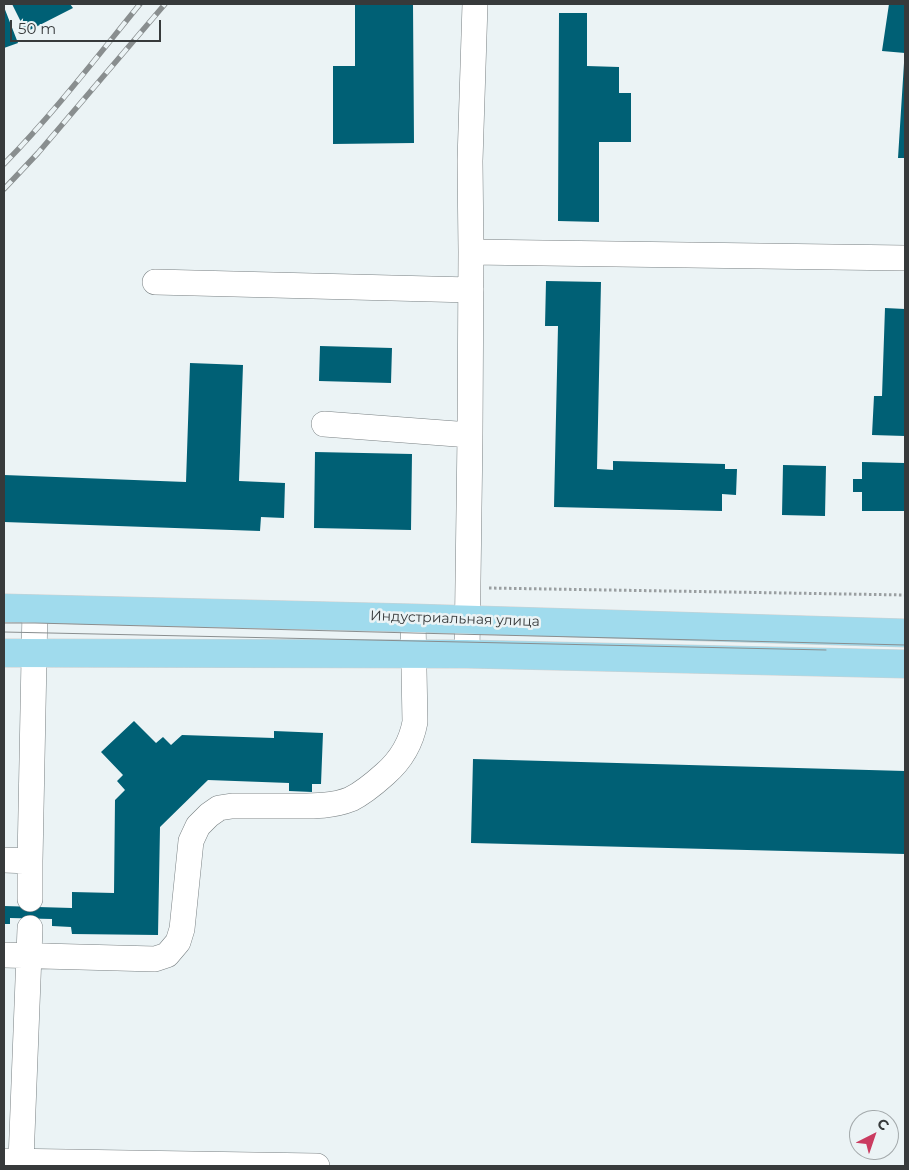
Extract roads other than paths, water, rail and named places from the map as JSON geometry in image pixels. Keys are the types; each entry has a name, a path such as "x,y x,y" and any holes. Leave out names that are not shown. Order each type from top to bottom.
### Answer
{"main road":[{"name":"Индустриальная улица","path":"4,608 905,633"},
{"path":"4,653 467,654 905,664"}],"lane":[{"path":"467,654 471,290 470,161 476,4"},
{"path":"471,252 905,258"},
{"path":"155,282 471,290"},
{"path":"324,424 470,435"},
{"path":"30,899 35,608"},
{"path":"4,955 155,959 168,955 178,942 184,917 191,842 198,826 209,815 219,808 232,806 321,806 342,802 352,798 395,765 413,734 415,722 413,618"},
{"path":"4,860 30,861"},
{"path":"30,928 30,955 13,1161 317,1166"}],"tram line":[{"path":"4,623 905,645"},
{"path":"4,632 826,650"}],"railway":[{"path":"4,164 57,106 140,4"},
{"path":"4,189 38,153 165,4"}]}
